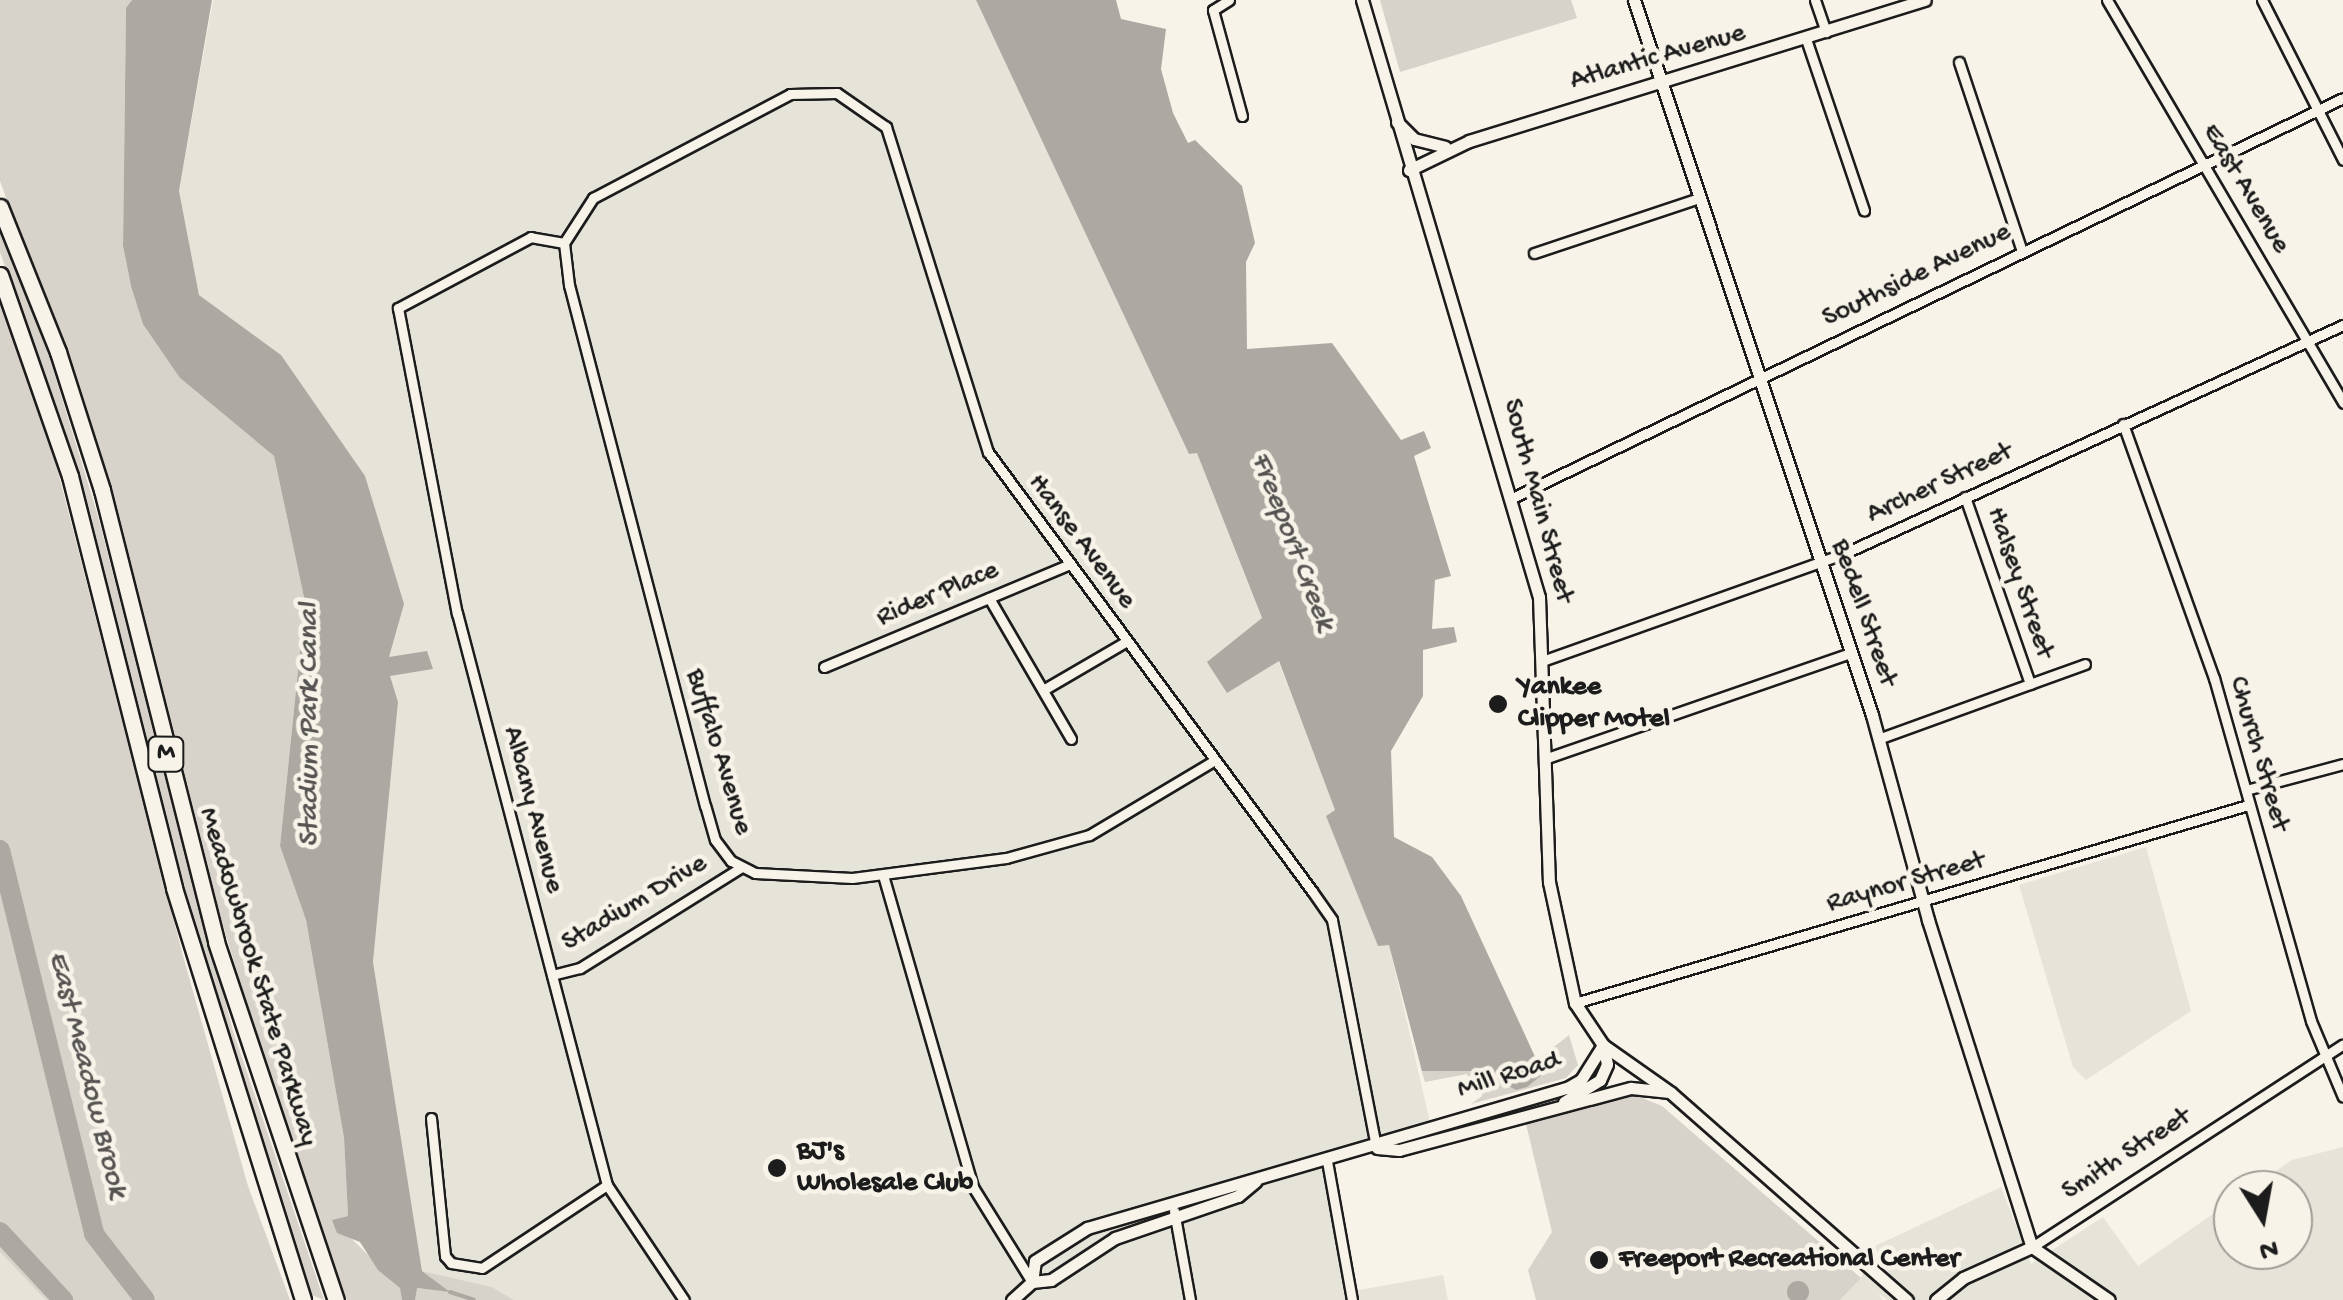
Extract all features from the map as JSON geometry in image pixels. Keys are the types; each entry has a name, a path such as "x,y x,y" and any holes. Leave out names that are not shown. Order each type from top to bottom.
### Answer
{"highway":[{"name":"Meadowbrook State Parkway","path":"0,207 58,352 102,490 216,942 336,1300"},
{"name":"Meadowbrook State Parkway","path":"0,275 70,476 174,888 302,1298"}],"main road":[{"name":"South Main Street","path":"1362,0 1409,170 1540,597 1545,660 1549,882 1575,1003 1604,1045 1672,1093 1906,1300"},
{"name":"Bedell Street","path":"1634,0 1696,198 1878,739 1922,902 2032,1247"},
{"name":"Atlantic Avenue","path":"1409,170 1449,148 1925,0"},
{"path":"1395,120 1414,139 1449,148"},
{"name":"Mill Road","path":"1032,1282 1036,1261 1087,1228 1172,1199 1256,1182 1377,1148 1394,1136 1567,1088 1581,1080 1604,1045"},
{"name":"Mill Road","path":"1547,1110 1600,1080 1607,1064 1604,1045"},
{"name":"Mill Road","path":"1377,1148 1400,1150 1631,1088 1672,1093"},
{"name":"Mill Road","path":"1012,1300 1032,1282 1051,1280 1115,1238 1175,1214 1238,1196 1256,1182"},
{"path":"2032,1247 2108,1300"},
{"name":"Smith Street","path":"1936,1300 1963,1278 2032,1247"}],"street":[{"path":"1228,0 1213,10 1242,116"},
{"path":"1815,0 1826,32"},
{"name":"East Avenue","path":"2107,0 2343,402"},
{"path":"2262,0 2343,160"},
{"path":"1806,39 1864,210"},
{"path":"1959,62 2022,251"},
{"name":"Hanse Avenue","path":"564,244 606,188 801,91 836,93 877,117 898,151 978,433 1332,920 1377,1148"},
{"name":"Southside Avenue","path":"1512,498 2343,98"},
{"path":"1534,253 1696,198"},
{"name":"Albany Avenue","path":"564,244 530,237 398,308 456,612 607,1185 680,1298"},
{"name":"Buffalo Avenue","path":"564,244 569,285 705,806 715,840 740,868 883,875 1060,846 1215,760"},
{"name":"Archer Street","path":"1545,660 1819,562 2343,325"},
{"name":"Church Street","path":"2123,424 2214,678 2324,1056 2343,1097"},
{"name":"Halsey Street","path":"1964,498 2030,684"},
{"name":"Rider Place","path":"824,667 1070,564"},
{"path":"989,598 1071,739"},
{"path":"1043,690 1127,641"},
{"path":"1547,758 1850,653"},
{"path":"1878,739 2084,664"},
{"path":"2246,790 2343,764"},
{"name":"Raynor Street","path":"1575,1003 2248,805"},
{"name":"Stadium Drive","path":"552,975 580,968 740,868"},
{"path":"883,875 973,1187 1032,1282"},
{"name":"Smith Street","path":"2032,1247 2343,1044"},
{"path":"431,1118 444,1246 451,1263 482,1268 607,1185"},
{"path":"1327,1162 1352,1300"},
{"path":"1172,1199 1190,1300"}],"shaded area":[{"path":"0,0 132,0 126,9 123,246 131,286 180,378 274,456 305,602 280,846 306,920 344,1138 348,1216 333,1220 401,1288 402,1300 347,1300 295,1166 194,828 107,477 0,181"},
{"path":"213,0 976,0 1189,454 1197,452 1262,619 1207,663 1278,660 1335,810 1326,816 1378,946 1389,944 1430,1122 1325,1155 1348,1292 1443,1275 1448,1300 514,1300 491,1287 422,1271 373,962 398,702 389,675 432,669 389,658 281,355 199,295 179,192"},
{"path":"1380,0 1571,0 1577,18 1400,72"},
{"path":"0,230 50,359 97,513 233,1031 324,1300 312,1295 225,1032 147,752 90,513 0,252"},
{"path":"0,300 48,433 183,956 248,1186 290,1300 46,1300 0,1252"},
{"path":"2146,847 2191,1011 2086,1080 2073,1067 2019,885"},
{"path":"1569,1035 1578,1065 1566,1078 1471,1104 1482,1096 1479,1081 1470,1082 1467,1074 1425,1082 1412,1041 1422,1071 1482,1071 1506,1082 1543,1074 1537,1060"},
{"path":"1635,1095 1662,1106 1861,1278 1840,1300 1536,1300 1528,1270 1552,1232 1526,1124"},
{"path":"2343,1147 2343,1300 1887,1300 1878,1293 1883,1300 1840,1300 1861,1278 1873,1247 2001,1187 2031,1264 2103,1217 2138,1266 2213,1214 2213,1270 2313,1270 2313,1170 2277,1170 2292,1160"},
{"path":"0,1252 47,1300 0,1300"},
{"path":"422,1271 492,1287 514,1300 415,1300 416,1288 447,1291"}],"water":[{"name":"Stadium Park Canal","path":"132,0 212,0 179,191 199,295 281,355 365,476 404,604 389,657 427,651 433,669 390,676 398,702 373,962 422,1271 450,1292 417,1288 415,1300 402,1300 400,1288 378,1270 360,1242 337,1233 332,1220 348,1216 344,1138 306,920 280,846 305,602 274,456 180,378 143,324 131,286 123,246 126,8"},
{"name":"Freeport Creek","path":"976,0 1116,0 1121,19 1166,29 1161,69 1173,113 1188,143 1195,140 1242,186 1255,243 1246,262 1247,349 1332,343 1401,440 1424,431 1431,448 1414,456 1451,576 1435,580 1432,629 1454,627 1457,642 1423,650 1423,696 1391,751 1394,837 1432,857 1461,896 1543,1074 1527,1087 1516,1090 1481,1071 1422,1071 1389,945 1378,946 1326,816 1335,810 1279,661 1227,693 1207,662 1262,618 1197,453 1189,454"},
{"path":"1798,1281 1806,1284 1806,1300 1798,1303 1790,1300 1787,1292 1790,1284"}],"waterway":[{"name":"East Meadow Brook","path":"0,850 94,1234 145,1300"},
{"path":"0,1232 63,1300"},
{"path":"450,1292 474,1300"}],"place":[{"name":"Yankee Clipper Motel","path":"1498,704"},
{"name":"BJ's Wholesale Club","path":"777,1168"},
{"name":"Freeport Recreational Center","path":"1599,1260"}]}
